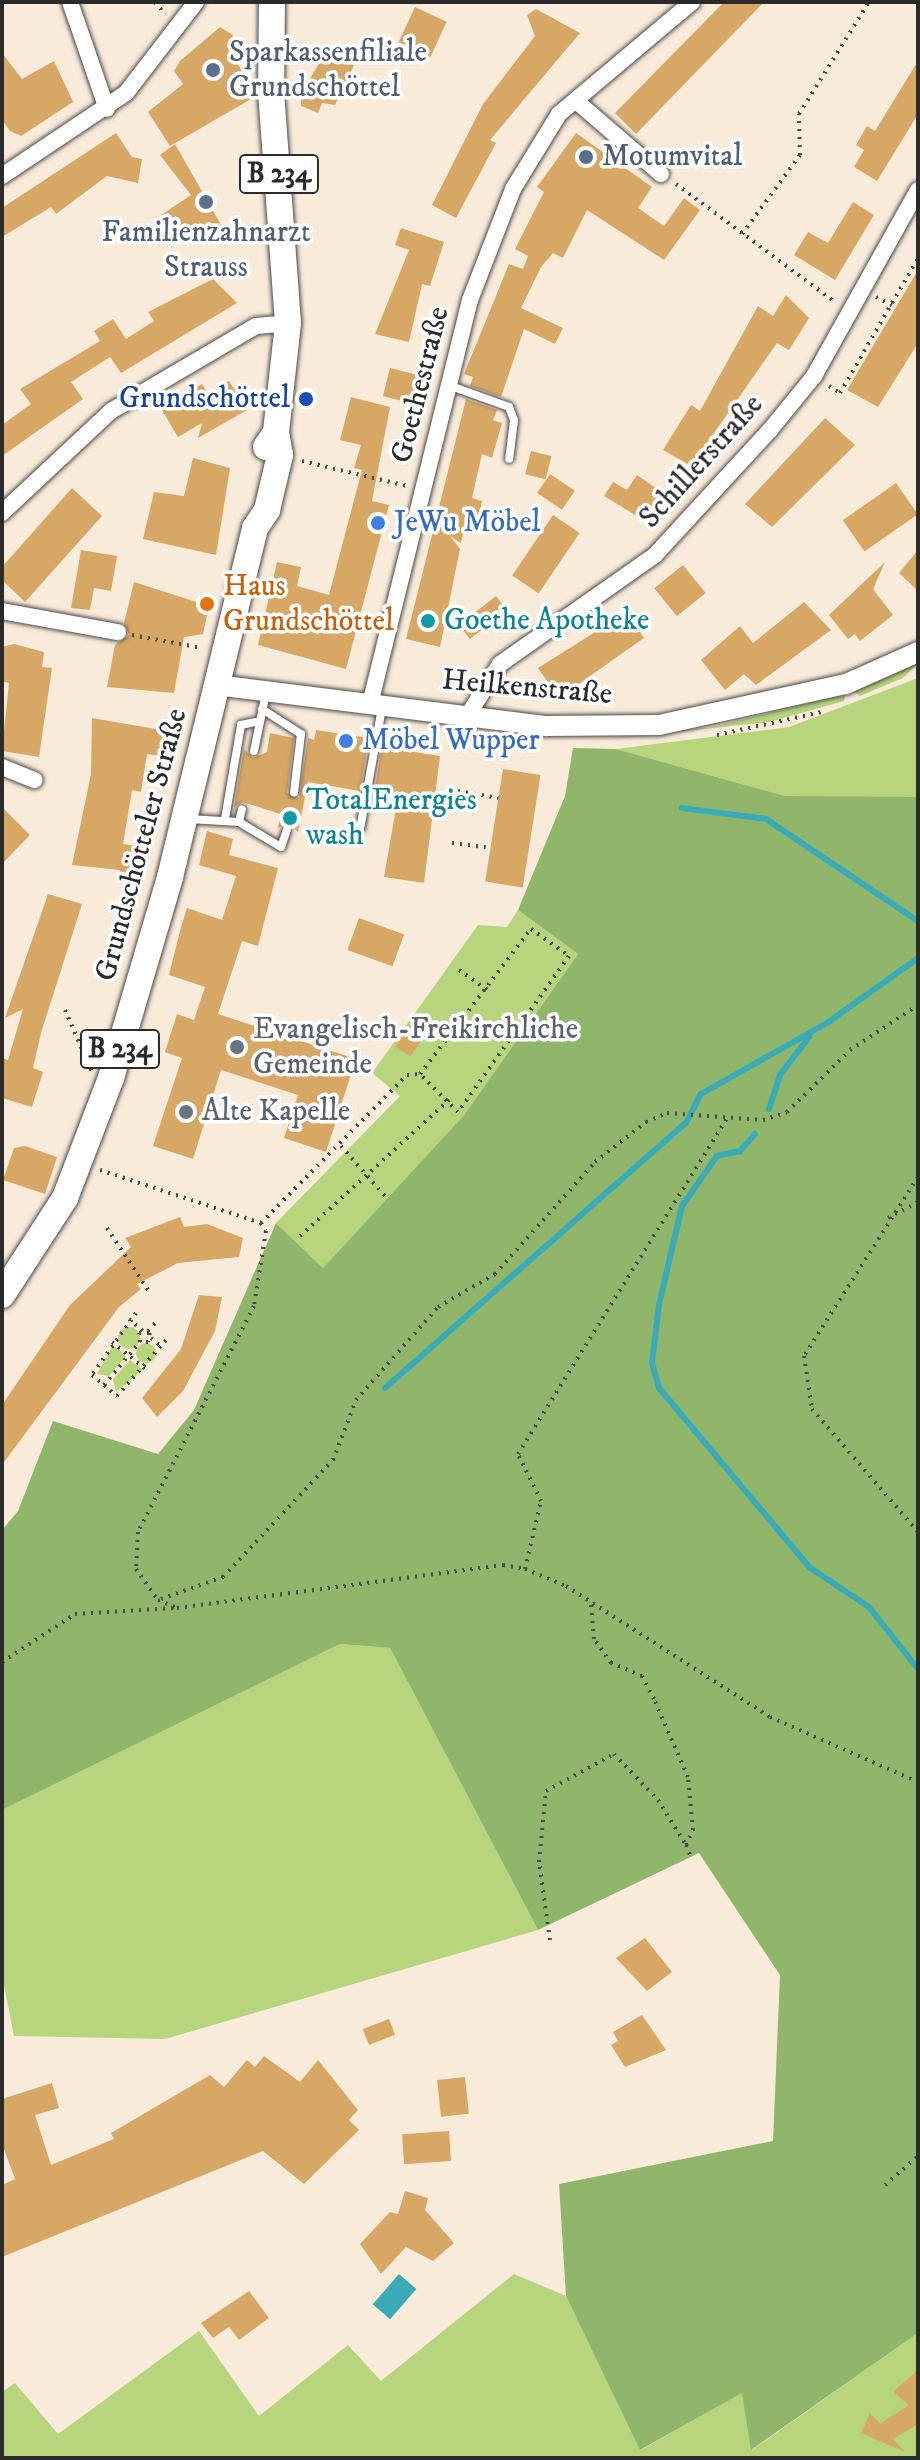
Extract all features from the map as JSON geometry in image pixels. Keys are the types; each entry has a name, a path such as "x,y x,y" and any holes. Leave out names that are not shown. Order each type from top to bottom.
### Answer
{"main road":[{"name":"Grundschötteler Straße","path":"2,1295 48,1230 79,1163 111,1078 184,820 255,528 267,510 278,444 288,323 271,93 272,2"}],"street":[{"path":"70,2 107,109"},
{"path":"2,176 107,109 196,2"},
{"name":"Goethestraße","path":"376,704 470,300 513,189 548,129 576,101 692,2"},
{"path":"576,101 661,174"},
{"name":"Schillerstraße","path":"468,715 500,664 612,588 696,516 814,376 918,190"},
{"path":"2,513 111,411 256,326 288,323"},
{"path":"2,611 118,632"},
{"name":"Heilkenstraße","path":"216,685 264,701 376,704 546,726 659,725 846,684 918,652"},
{"path":"2,767 34,780"}],"lane":[{"path":"448,385 509,407 514,420 509,459"},
{"path":"254,751 264,701"},
{"path":"264,701 301,734 294,793"},
{"path":"360,829 376,704"},
{"path":"225,819 241,725 260,721"},
{"path":"239,822 242,809"},
{"path":"184,820 225,819 239,822 281,847 287,830"}],"path":[{"path":"742,234 800,155 799,114 869,2"},
{"path":"661,174 851,314"},
{"path":"814,376 840,393 916,268 918,258"},
{"path":"278,444 424,490"},
{"path":"118,632 224,652"},
{"path":"458,791 498,798"},
{"path":"452,843 486,847"},
{"path":"261,1223 341,1146 407,1075 420,1074 458,1112 569,956 531,929 488,990 420,1074"},
{"path":"459,970 488,990"},
{"path":"158,1600 223,1577 333,1460 356,1400 438,1307 495,1274 595,1162 667,1113 728,1117 787,1112 850,1050 918,1005"},
{"path":"65,1010 85,1069 111,1078"},
{"path":"300,1236 449,1100"},
{"path":"525,1569 541,1501 518,1454 728,1117"},
{"path":"341,1146 386,1197"},
{"path":"79,1163 261,1223 266,1231 254,1306 138,1532 136,1569 158,1600 177,1608"},
{"path":"918,1177 886,1220 804,1356 805,1382 812,1409 918,1532"},
{"path":"886,1220 918,1202"},
{"path":"107,1228 150,1293"},
{"path":"136,1313 112,1342 92,1375 117,1396 147,1370 168,1338"},
{"path":"129,1319 163,1348"},
{"path":"104,1385 140,1342 145,1331 158,1320"},
{"path":"140,1342 151,1338"},
{"path":"112,1342 147,1370"},
{"path":"2,1662 75,1614 177,1608 503,1565 525,1569 591,1602 770,1717 918,1782"},
{"path":"591,1602 594,1639 611,1663 642,1676 688,1777 695,1801 686,1845"},
{"path":"550,1940 539,1862 546,1791 614,1754 658,1800 691,1857"},
{"path":"885,2185 918,2156"}],"green space":[{"path":"918,663 903,678 860,696 853,691"},
{"path":"918,678 918,797 904,800 785,796 616,749 789,727"},
{"path":"845,694 844,701 769,722 585,742 713,727"},
{"path":"573,748 616,749 785,796 918,797 918,2333 751,2450 742,2393 640,2450 566,2296 559,2184 773,2141 780,1975 699,1853 538,1930 390,1648 340,1644 2,1810 2,1530 18,1511 53,1421 158,1454 194,1410 276,1223 323,1268 464,1115 578,954 518,910 565,796"},
{"path":"518,910 578,954 464,1115 323,1268 276,1223 400,1096 372,1073 478,925 507,927"},
{"path":"129,1327 137,1330 140,1338 137,1346 129,1349 121,1346 118,1338 121,1330"},
{"path":"146,1343 153,1346 156,1353 153,1360 146,1363 139,1360 136,1353 139,1346"},
{"path":"113,1345 126,1356 109,1376 97,1374"},
{"path":"130,1360 143,1370 116,1392 113,1379"},
{"path":"340,1644 390,1648 538,1930 165,2039 14,2036 2,1975 2,1810"},
{"path":"514,2274 566,2296 641,2450 743,2392 752,2450 918,2333 918,2458 2,2458 2,2392 15,2383 58,2434 199,2331 259,2416 348,2345 381,2381"}],"water":[{"path":"399,2274 416,2289 390,2319 373,2304"}],"building":[{"path":"724,2 764,2 636,134 615,113"},
{"path":"415,7 447,22 430,57 399,42"},
{"path":"536,9 580,33 490,140 496,143 456,218 432,205 483,104 535,36 527,15"},
{"path":"220,27 233,35 229,50 249,82 243,86 251,99 170,146 148,112 183,84 174,71 180,61"},
{"path":"2,53 22,79 54,61 73,102 21,136 10,131 2,120"},
{"path":"325,53 354,65 335,105 322,103 318,113 301,106 301,94"},
{"path":"918,61 918,114 877,181 854,167 864,150 856,145 867,126 875,131"},
{"path":"116,133 132,157 142,159 138,183 107,176 56,214 51,207 2,237 2,208"},
{"path":"576,133 652,187 638,208 664,226 684,198 700,210 664,260 587,210 563,258 553,253 541,267 521,308 563,328 555,344 524,329 501,397 470,386 473,377 464,374 509,264 523,269 528,256 515,249 544,192 537,187"},
{"path":"175,144 220,223 191,242 186,234 178,240 161,215 191,195 160,155"},
{"path":"853,202 874,215 835,280 794,255 808,232 828,243"},
{"path":"401,228 444,242 430,286 422,284 409,342 375,334 409,250 395,245"},
{"path":"918,270 918,343 878,407 847,390"},
{"path":"213,279 237,303 121,373 110,357 71,382 83,399 2,456 2,425 31,404 20,389 100,341 94,331 113,319 126,339 154,321 148,312"},
{"path":"786,295 809,318 789,350 777,343 691,466 663,450 691,405 700,411 758,306 773,316"},
{"path":"390,368 422,376 415,404 383,396"},
{"path":"229,381 247,410 198,438 202,423 178,437 160,407 202,384 208,394"},
{"path":"351,397 390,407 372,501 389,505 346,669 258,645 277,562 301,567 297,586 329,595 362,470 354,468 361,445 340,440"},
{"path":"466,399 497,410 493,420 502,423 492,458 482,454 472,498 482,501 479,516 468,514 461,543 450,536 460,549 440,647 406,639"},
{"path":"825,418 855,445 772,527 745,504"},
{"path":"531,451 551,456 546,479 525,474"},
{"path":"193,458 230,468 216,555 143,539 154,492 184,496"},
{"path":"550,474 575,491 562,510 537,493"},
{"path":"637,475 663,493 645,521 604,496 613,482 627,490"},
{"path":"896,483 918,514 865,551 843,520"},
{"path":"72,488 102,516 25,602 2,580 2,567"},
{"path":"553,515 580,533 539,593 512,576"},
{"path":"81,550 117,556 111,591 94,588 90,610 71,608"},
{"path":"918,550 918,591 899,573"},
{"path":"885,562 873,589 893,615 860,641 855,634 848,639 829,615"},
{"path":"683,565 706,593 677,616 654,588"},
{"path":"134,582 209,606 203,634 184,637 174,693 107,687 115,645 129,635 124,623"},
{"path":"496,596 507,610 470,639 459,625"},
{"path":"804,602 831,630 756,685 744,674 725,690 701,660 740,626 753,643"},
{"path":"627,612 644,638 559,698 538,668"},
{"path":"14,644 44,652 42,667 52,668 39,757 2,751 9,683 2,681 2,647"},
{"path":"92,718 173,732 169,757 147,754 141,792 132,790 123,844 143,847 137,884 118,881 120,870 72,865 91,774"},
{"path":"316,730 369,738 360,791 308,782 298,832 289,823 278,828 280,814 243,802 234,807 244,749 253,758 267,752 270,733 294,738 287,793 299,798 308,738 314,740"},
{"path":"382,747 440,756 424,883 384,877 395,814 393,796 374,793"},
{"path":"503,769 541,775 523,888 485,882"},
{"path":"2,807 30,835 2,864"},
{"path":"207,831 233,839 229,855 278,868 258,946 242,941 218,1014 356,1059 326,1152 284,1138 298,1095 221,1070 193,1159 153,1146 182,1058 165,1052 177,1014 194,1020 205,987 169,975 181,927 187,908 222,920 236,876 199,865"},
{"path":"48,894 82,904 41,1033 33,1068 43,1072 32,1107 2,1098 2,1058 8,1060 23,1009 5,1018"},
{"path":"359,918 404,934 392,966 347,950"},
{"path":"410,1025 425,1035 410,1057 395,1047"},
{"path":"25,1146 57,1157 45,1194 3,1180 14,1148"},
{"path":"180,1217 184,1227 207,1224 243,1238 239,1257 178,1263 137,1284 141,1289 119,1307 2,1465 2,1405 70,1305 131,1247 125,1238"},
{"path":"199,1295 222,1297 215,1331 183,1391 157,1417 142,1398 181,1349"},
{"path":"645,1938 672,1972 647,1991 616,1958"},
{"path":"642,2015 666,2050 625,2067 611,2045 618,2041 613,2032"},
{"path":"389,2019 395,2035 369,2045 363,2029"},
{"path":"264,2056 300,2082 318,2060 358,2110 349,2120 359,2130 304,2184 263,2151 2,2257 2,2185 15,2179 2,2144 2,2099 52,2083 59,2108 35,2115 51,2165 114,2139 111,2133 210,2075 224,2087 247,2060 255,2067"},
{"path":"465,2077 469,2114 441,2117 437,2080"},
{"path":"449,2131 451,2161 404,2164 402,2134"},
{"path":"405,2191 428,2198 425,2210 454,2243 433,2261 406,2247 381,2274 360,2244 390,2212 398,2214"},
{"path":"249,2291 269,2318 239,2340 229,2327 213,2338 201,2323"},
{"path":"918,2370 918,2424 893,2439 905,2452 861,2433 870,2413 880,2424 909,2405 893,2392"}],"waterway":[{"path":"682,808 766,819 918,921"},
{"path":"827,1023 918,958"},
{"path":"385,1388 686,1123 701,1094 829,1022"},
{"path":"769,1109 780,1075 809,1037"},
{"path":"755,1134 740,1151 717,1156 682,1206 659,1305 652,1363 659,1388 809,1567 869,1607 918,1669"}],"place":[{"name":"Sparkassenfiliale Grundschöttel","path":"213,70"},
{"name":"Motumvital","path":"586,157"},
{"name":"Familienzahnarzt Strauss","path":"206,202"},
{"name":"Grundschöttel","path":"306,399"},
{"name":"JeWu Möbel","path":"378,523"},
{"name":"Haus Grundschöttel","path":"207,604"},
{"name":"Goethe Apotheke","path":"428,621"},
{"name":"Möbel Wupper","path":"346,741"},
{"name":"TotalEnergies wash","path":"290,818"},
{"name":"Evangelisch-Freikirchliche Gemeinde","path":"237,1047"},
{"name":"Alte Kapelle","path":"186,1112"}]}
